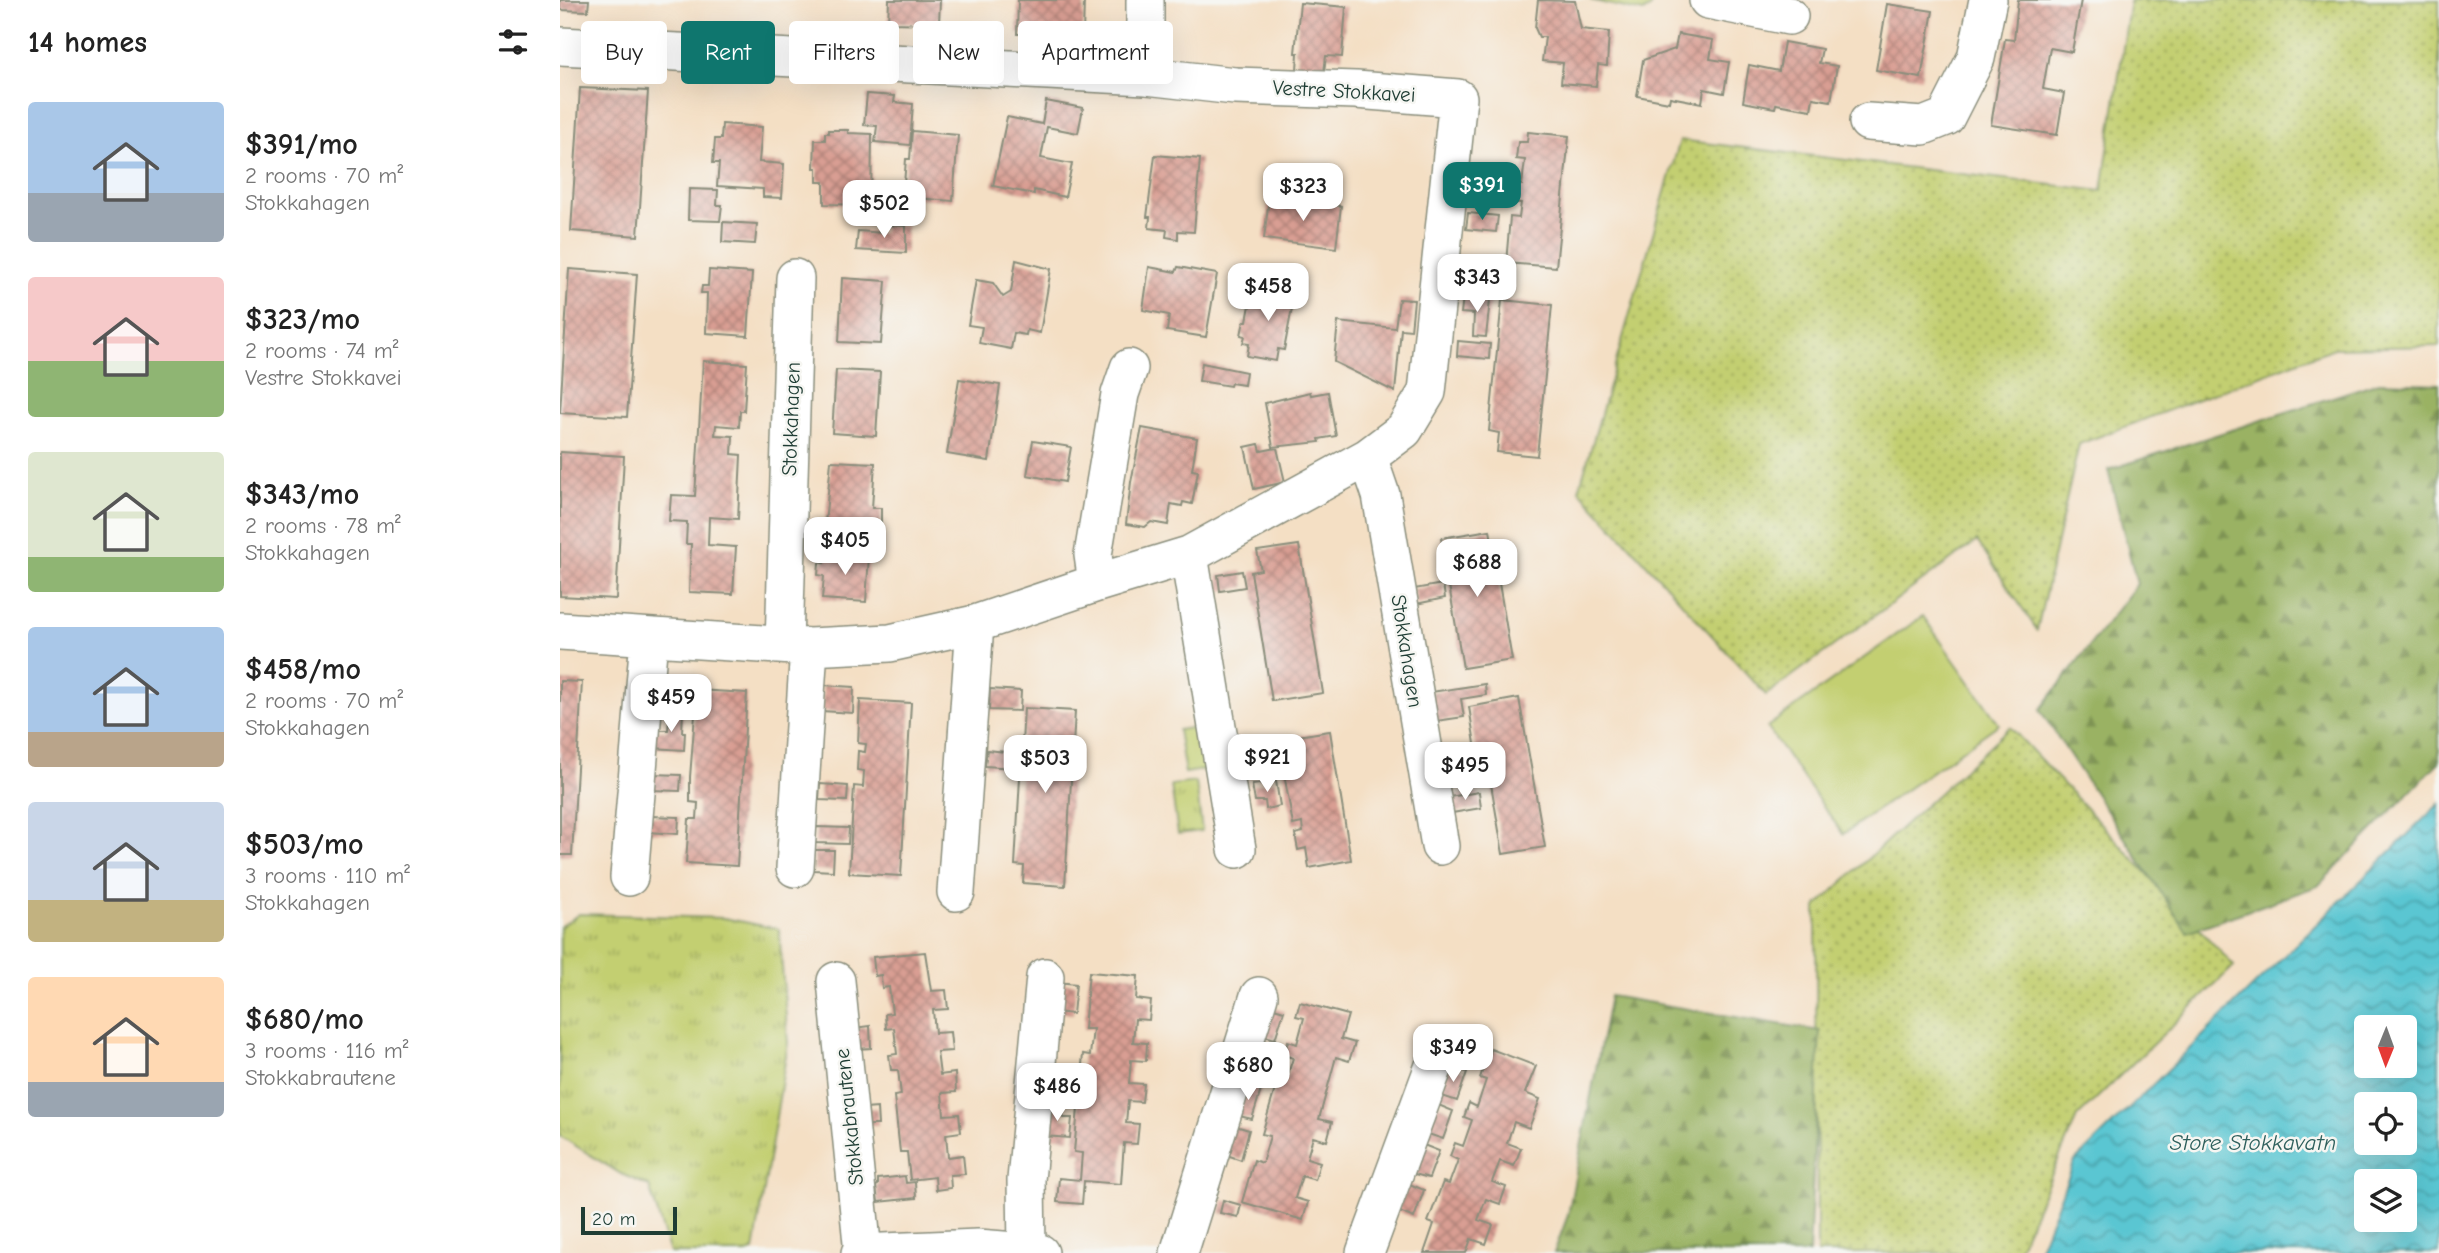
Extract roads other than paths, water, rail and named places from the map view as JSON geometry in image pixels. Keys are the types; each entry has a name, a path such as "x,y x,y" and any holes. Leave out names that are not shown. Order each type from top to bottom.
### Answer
{"street":[{"path":"1708,0 1789,16"},
{"path":"1868,122 1923,126 1946,117 1976,58 1988,0"},
{"name":"Vestre Stokkavei","path":"560,46 1146,76 1235,86 1356,90 1458,98 1427,392 1404,430 1368,457"},
{"name":"Stokkahagen","path":"795,278 795,868"},
{"path":"1097,583 1094,555 1120,394 1129,368"},
{"path":"560,631 797,646 890,643 975,624 1189,555 1368,457"},
{"name":"Stokkahagen","path":"1368,457 1381,495 1440,846"},
{"path":"1189,555 1237,849"},
{"path":"956,892 975,624"},
{"path":"629,877 649,638"},
{"name":"Stokkabrautene","path":"836,981 861,1253 978,1250 1033,1252 1026,1180 1045,977"},
{"path":"1179,1253 1259,996"},
{"path":"1365,1253 1434,1066"}],"water":[{"name":"Store Stokkavatn","path":"2439,804 2439,1253 2038,1253 2075,1161"}]}
